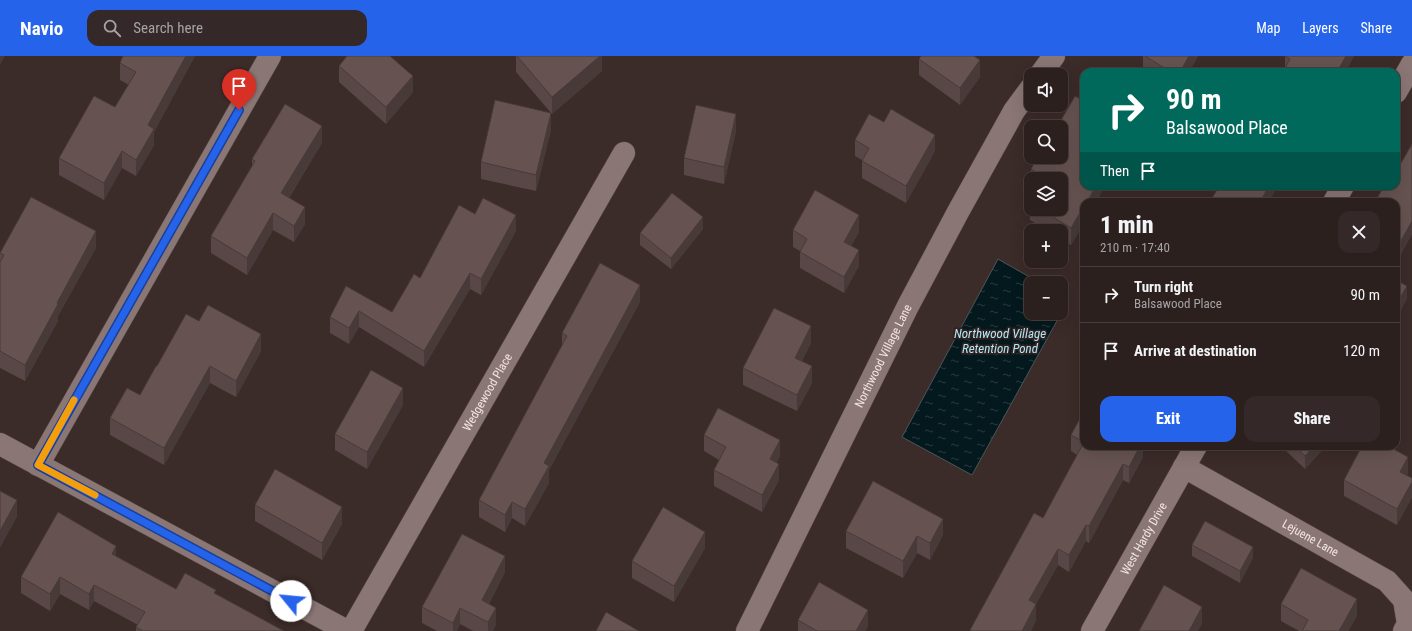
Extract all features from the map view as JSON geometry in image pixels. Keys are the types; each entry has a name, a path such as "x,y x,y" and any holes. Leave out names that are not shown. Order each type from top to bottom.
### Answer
{"street":[{"path":"38,465 270,56"},
{"path":"1045,68 1054,56"},
{"path":"1400,85 1412,64"},
{"name":"Northwood Village Lane","path":"747,631 908,306 1014,111 1024,97"},
{"name":"Wedgewood Place","path":"351,631 624,153"},
{"path":"0,444 347,631"},
{"name":"West Hardy Drive","path":"1092,631 1194,450"},
{"name":"Lejuene Lane","path":"1184,467 1387,580 1404,600 1408,624 1404,631"}],"water":[{"name":"Northwood Village Retention Pond","path":"998,259 1028,276 1024,276 1024,320 1057,320 972,475 902,437"}],"building":[{"path":"123,56 186,56 148,125 154,129 136,160 122,151 104,183 59,158 94,96 115,107 136,72 120,63"},
{"path":"347,56 390,56 413,76 386,107 339,66"},
{"path":"517,56 600,56 552,97"},
{"path":"921,56 974,56 980,60 960,88 919,59"},
{"path":"1145,56 1189,56 1182,68 1164,68"},
{"path":"1285,56 1346,56 1339,68 1285,68 1290,59"},
{"path":"1075,96 1080,99 1080,190 1094,190 1089,198 1080,198 1080,213 1071,228 1068,226 1068,224 1064,224 1051,216 1068,216 1068,172 1036,172 1031,169 1034,164 1068,164 1068,120 1061,120 1066,112 1068,112 1068,108"},
{"path":"495,100 551,113 536,175 481,162"},
{"path":"285,104 322,126 281,193 305,207 294,226 273,213 247,258 211,236 255,161 252,159"},
{"path":"696,105 736,114 724,167 684,158"},
{"path":"891,109 935,135 906,186 862,161 869,148 855,140 869,114 884,122"},
{"path":"1412,144 1412,221 1401,241 1400,198 1377,198 1382,190 1400,190 1400,165"},
{"path":"815,190 859,215 844,242 859,250 844,277 800,252 807,239 793,230"},
{"path":"1217,190 1267,190 1262,198 1212,198"},
{"path":"672,193 703,217 671,258 640,233"},
{"path":"31,197 96,231 25,365 0,351 0,262 4,255 0,253"},
{"path":"483,198 516,215 481,279 470,273 424,351 359,311 349,328 330,317 346,286 392,312 414,274 420,278 459,205 475,214"},
{"path":"600,263 640,285 544,463 549,466 525,509 512,502 505,515 479,500 567,336 562,333"},
{"path":"1400,282 1407,286 1400,298"},
{"path":"208,305 261,334 236,381 210,366 164,448 110,418 127,388 140,395 186,314 199,321"},
{"path":"774,308 811,326 795,358 812,366 797,395 743,368"},
{"path":"371,370 403,388 367,452 335,434"},
{"path":"718,408 780,440 770,459 779,464 762,495 714,470 726,447 704,435"},
{"path":"1080,418 1080,440 1071,435"},
{"path":"1080,449 1138,450 1129,467 1123,464 1089,526 1086,525 1069,555 1058,549 1029,600 1036,604 1022,631 970,630 1034,513 1043,518"},
{"path":"1299,450 1310,450 1305,456"},
{"path":"1360,450 1395,450 1408,457 1400,472 1412,478 1412,482 1397,509 1344,480"},
{"path":"275,469 342,507 322,543 255,505"},
{"path":"873,481 943,519 930,543 917,536 903,561 846,531"},
{"path":"0,491 17,500 0,531"},
{"path":"663,507 705,532 674,586 632,561"},
{"path":"58,512 116,546 112,554 176,589 185,573 216,590 214,593 284,631 143,631 136,627 145,612 94,585 89,594 60,577 50,594 21,577"},
{"path":"1205,521 1253,547 1240,571 1192,545"},
{"path":"462,534 505,556 482,600 496,608 488,622 460,608 453,623 422,607"},
{"path":"1301,568 1357,599 1339,631 1302,631 1308,620 1281,604"},
{"path":"819,582 868,610 856,631 817,631 798,620"},
{"path":"1164,585 1202,607 1189,631 1139,631"},
{"path":"606,612 639,631 596,631"}],"slow traffic":[{"path":"74,400 38,465 95,495"}],"route":[{"path":"239,110 38,465 291,601"}]}
